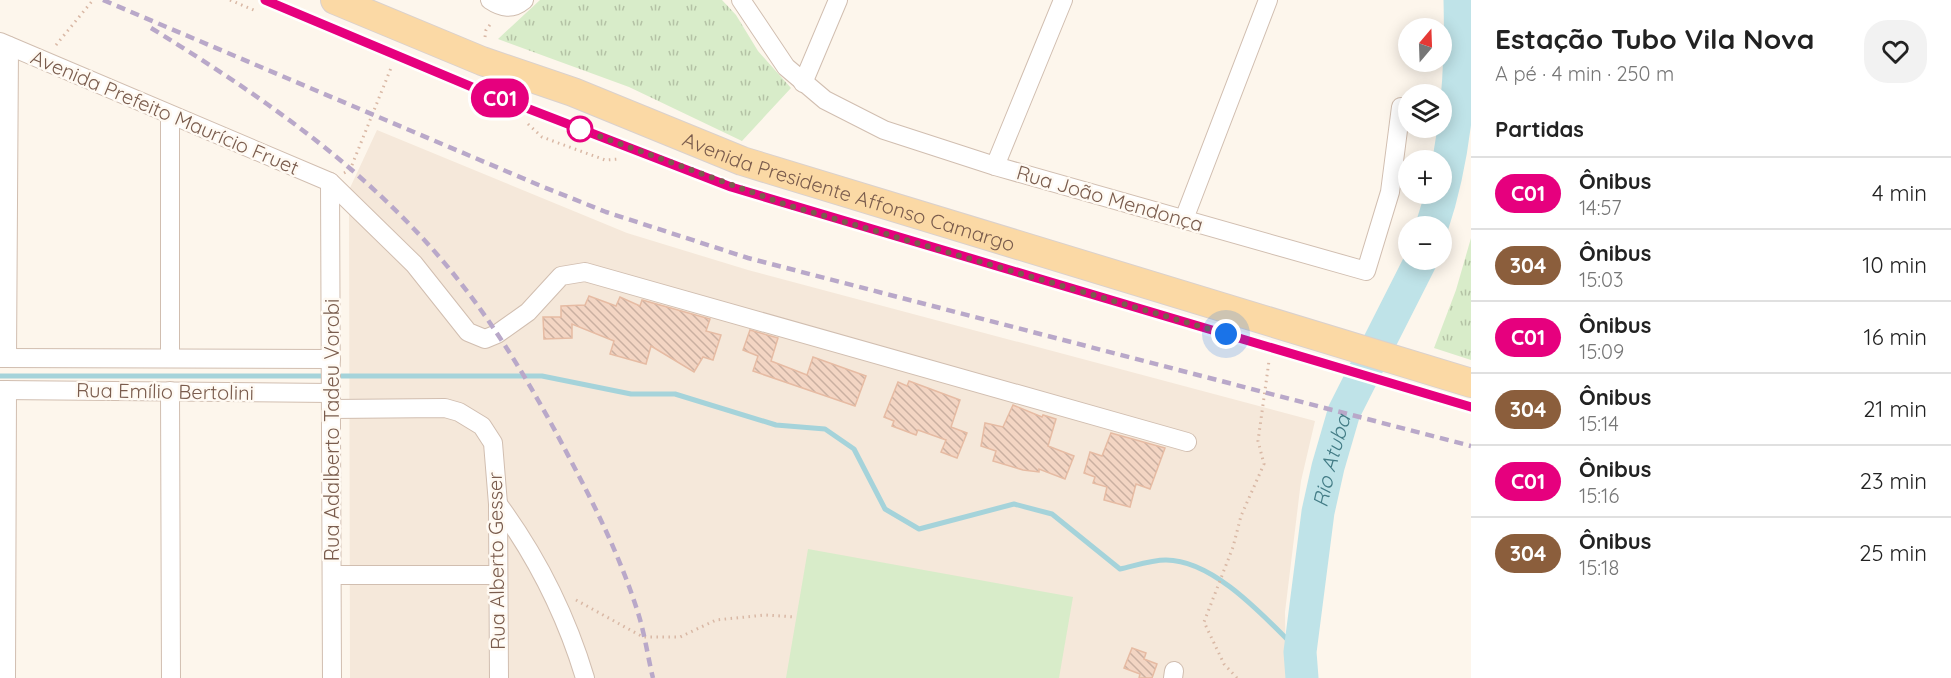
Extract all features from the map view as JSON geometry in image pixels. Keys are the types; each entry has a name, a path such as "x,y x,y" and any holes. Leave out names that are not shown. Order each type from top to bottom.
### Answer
{"main road":[{"name":"Avenida Presidente Affonso Camargo","path":"335,0 482,61 573,92 703,146 774,172 1294,343 1374,354 1471,383"}],"street":[{"path":"497,4 513,7 524,0"},
{"name":"Rua João Mendonça","path":"741,0 775,53 803,83 825,100 884,130 995,166 1366,271 1390,192 1398,130"},
{"path":"803,83 838,0"},
{"path":"995,166 1064,0"},
{"path":"1184,219 1268,0"},
{"name":"Avenida Prefeito Maurício Fruet","path":"4,44 330,183"},
{"path":"3,358 4,44"},
{"path":"170,115 170,358"},
{"path":"330,183 414,264 468,332 485,339 497,334 528,312 561,276 585,272 1187,442"},
{"name":"Rua Adalberto Tadeu Vorobi","path":"330,183 332,678"},
{"name":"Rua Emílio Bertolini","path":"3,358 331,359"},
{"path":"3,390 6,678"},
{"name":"Rua Emílio Bertolini","path":"3,390 170,392 453,409 482,426 493,443"},
{"path":"170,392 171,678"},
{"name":"Rua Alberto Gesser","path":"493,443 498,504 499,678"},
{"path":"498,504 523,538 548,585 574,642 585,678"},
{"path":"332,575 498,575"}],"lane":[{"path":"265,0 472,87 731,187 1270,347 1294,343 1471,407"}],"path":[{"path":"43,60 93,0"},
{"path":"482,61 486,30 497,4"},
{"path":"330,183 350,170 396,55"},
{"path":"1237,678 1224,664 1204,622 1233,547 1241,516 1264,464 1258,441 1270,347"},
{"path":"548,585 643,637 680,638 716,620 765,615 796,617"}],"shaded area":[{"path":"377,130 627,233 748,270 1315,421 1301,481 1285,612 1286,678 350,678 349,190"}],"green space":[{"path":"540,0 722,0 736,15 758,51 791,88 742,141 629,87 498,39"},
{"path":"1471,238 1471,360 1434,348 1456,290"},
{"path":"808,549 1073,597 1059,678 786,678"}],"building":[{"path":"589,296 616,306 620,297 640,306 642,300 710,319 706,331 721,335 713,360 703,357 694,372 651,346 646,364 610,354 614,341 572,324 572,338 544,339 543,317 561,317 561,306 585,305"},
{"path":"750,330 778,338 771,361 807,375 813,357 866,376 855,406 753,371 758,356 743,350"},
{"path":"909,381 960,400 951,427 967,433 957,458 941,452 946,440 918,430 916,435 892,426 894,421 884,417 898,382 907,386"},
{"path":"1013,405 1042,417 1043,415 1056,419 1048,446 1074,456 1065,479 1039,469 1039,472 1023,470 993,461 996,451 981,446 985,423 1003,427"},
{"path":"1111,433 1165,448 1150,489 1136,484 1130,507 1104,500 1107,487 1093,483 1095,477 1084,473 1090,452 1102,456"},
{"path":"1132,648 1146,653 1144,659 1157,664 1152,678 1139,678 1140,674 1124,668"}],"waterway":[{"name":"Rio Atuba","path":"1435,216 1447,171 1456,114 1460,57 1460,0"},
{"name":"Rio Atuba","path":"1302,678 1300,652 1318,512 1328,467 1344,412 1416,270"},
{"path":"0,376 542,376 631,394 675,394 776,425 825,429 854,449 885,509 919,529 1014,504 1052,514 1120,569 1166,560 1184,563 1203,570 1239,594 1300,652"}],"railway":[{"path":"103,0 606,212 748,258 1471,446"},
{"path":"151,28 221,72 289,120 354,171 413,228 459,281 519,367 580,478 617,556 632,596 653,678"}],"bus line":[{"name":"C01","path":"265,0 472,87 731,187 849,224 1471,407"}],"route":[{"path":"580,129 687,171 784,204 1226,334"}]}
